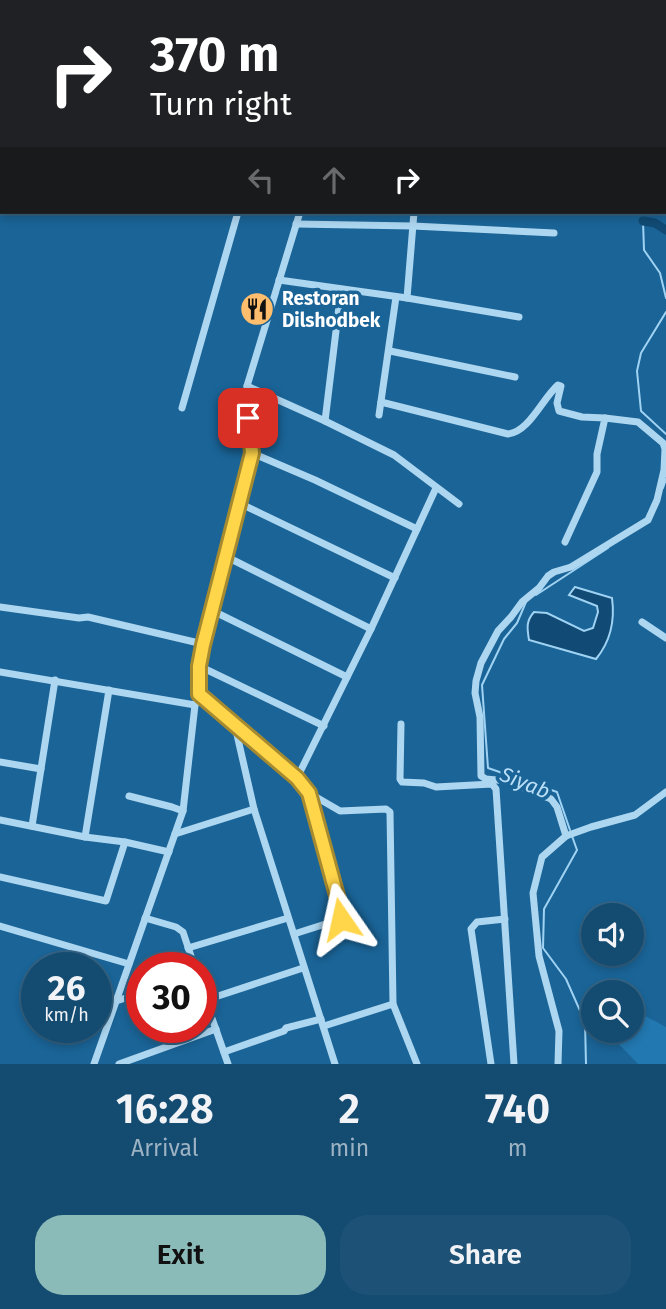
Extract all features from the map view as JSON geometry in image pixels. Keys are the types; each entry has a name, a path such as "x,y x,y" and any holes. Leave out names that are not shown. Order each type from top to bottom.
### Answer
{"street":[{"path":"182,408 236,214"},
{"path":"133,952 183,811 203,645 252,453 247,386 299,214"},
{"path":"407,298 414,214"},
{"path":"296,224 554,233"},
{"path":"279,280 519,317"},
{"path":"324,421 341,290"},
{"path":"379,415 396,297"},
{"path":"390,351 515,377"},
{"path":"381,402 513,434 527,425 546,397 558,385 561,386 557,403 559,411 638,422 663,443 665,449 664,470 657,500 648,520 571,567 548,576 498,631 481,663 476,681 475,692 480,717 480,774 484,781 496,789 514,1064"},
{"path":"247,386 394,455 460,504"},
{"path":"565,542 597,472 597,454 605,418"},
{"path":"252,453 315,480 417,530"},
{"path":"297,778 371,629 436,488"},
{"path":"239,503 395,578"},
{"path":"225,556 371,629"},
{"path":"0,607 65,617 88,617 203,645"},
{"path":"211,610 347,677"},
{"path":"642,622 666,638"},
{"path":"199,666 324,726"},
{"path":"0,672 195,705"},
{"path":"32,827 55,680"},
{"path":"85,837 109,690"},
{"path":"199,694 297,778 309,793 340,810 386,809 390,812 393,1004 417,1064"},
{"path":"401,724 402,782 424,783 436,787 507,781 551,799 557,807 566,836"},
{"path":"235,726 254,809 335,1064"},
{"path":"0,762 41,769"},
{"path":"558,1064 559,1031 539,956 533,893 542,857 566,836 635,815 666,792"},
{"path":"293,934 341,919 342,914 309,793"},
{"path":"129,796 183,811"},
{"path":"175,834 254,809"},
{"path":"0,820 169,852"},
{"path":"0,877 106,901 125,842"},
{"path":"188,948 288,918"},
{"path":"145,919 181,929 189,952"},
{"path":"491,1064 471,929 477,922 505,919"},
{"path":"0,926 126,963"},
{"path":"217,996 303,968"},
{"path":"94,1064 126,973"},
{"path":"116,1002 126,999"},
{"path":"225,1052 286,1028 322,1023 393,1004"},
{"path":"217,1032 228,1064"},
{"path":"120,1064 179,1043"}],"shaded area":[{"path":"575,587 612,598 610,630 596,659 529,640 528,625 534,612 547,613 584,631 593,628 597,606 569,595"},
{"path":"644,1015 666,1027 666,1064 638,1064 618,1043 644,1043"}],"waterway":[{"name":"Siyab","path":"643,221 644,250 660,273 666,298"},
{"name":"Siyab","path":"643,221 655,223 666,230"},
{"name":"Siyab","path":"666,312 641,353 637,371 641,411 666,434"},
{"name":"Siyab","path":"663,488 666,479"},
{"name":"Siyab","path":"536,595 608,548"},
{"name":"Siyab","path":"526,602 517,623 504,639 482,685 488,768 557,792 570,830"},
{"name":"Siyab","path":"572,836 577,850 544,909 543,948 566,979 585,1022 586,1064"}],"place":[{"name":"Restoran Dilshodbek","path":"257,309"}],"route":[{"path":"248,418 252,453 203,645 199,666 199,694 297,778 309,793 342,914 341,919"}]}
